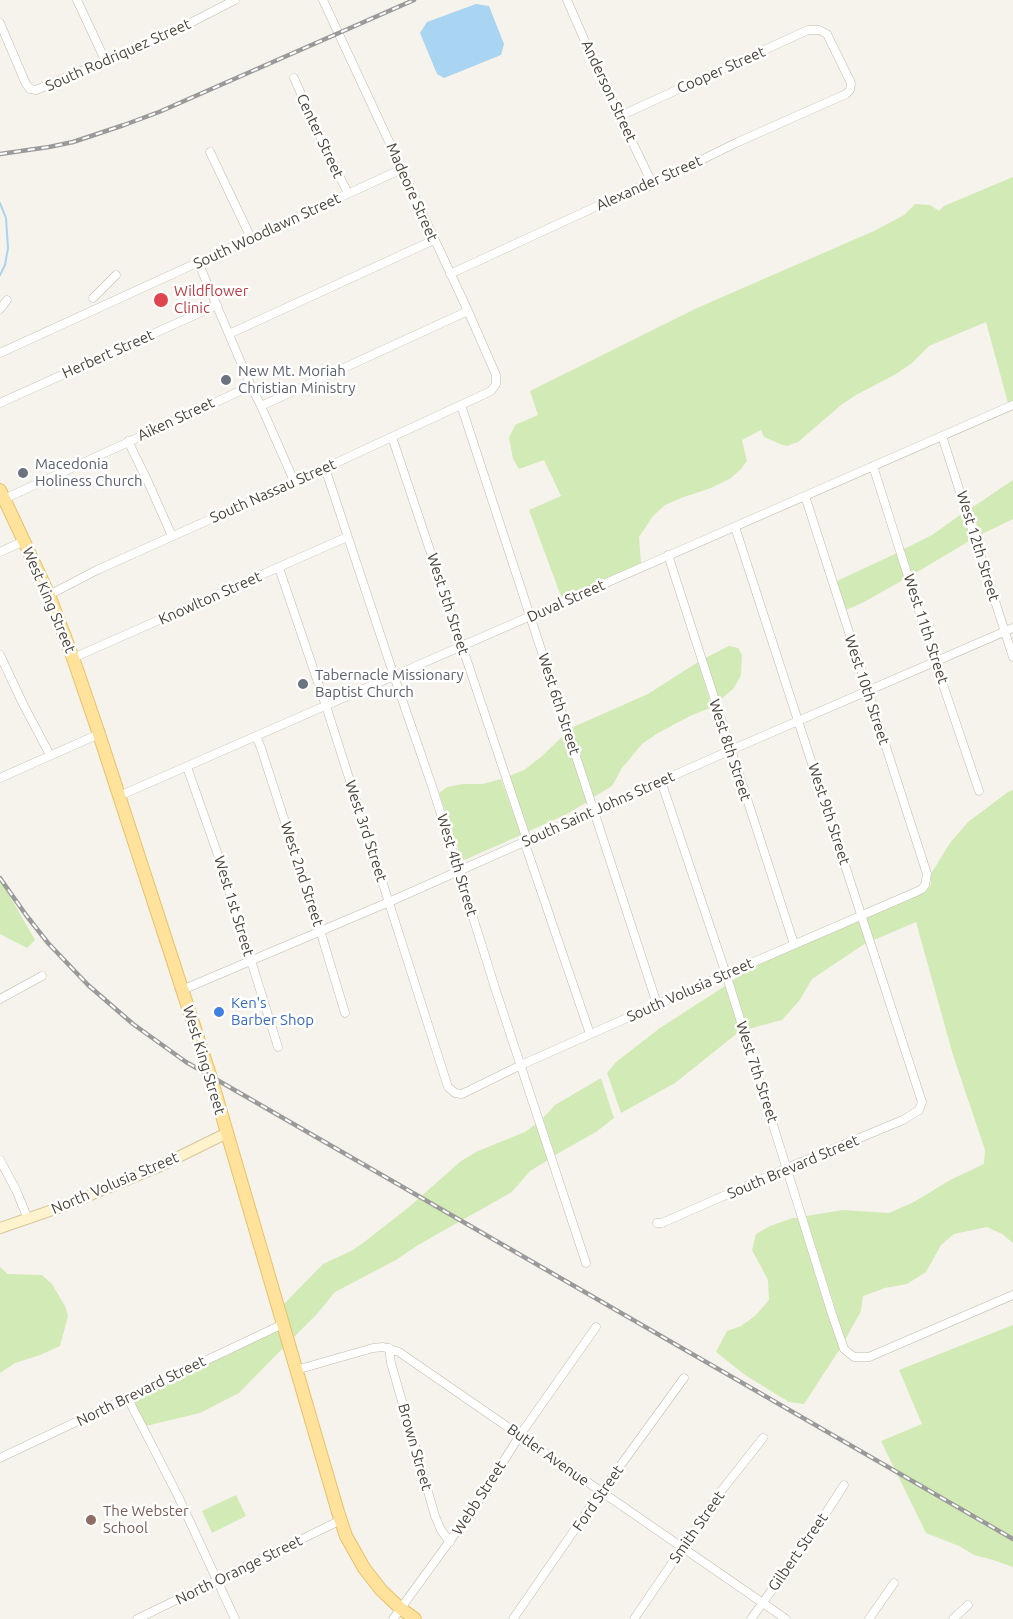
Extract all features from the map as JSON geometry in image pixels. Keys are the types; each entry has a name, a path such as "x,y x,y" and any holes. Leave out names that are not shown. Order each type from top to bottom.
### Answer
{"main road":[{"name":"West King Street","path":"2,494 49,595 99,734 211,1077 346,1536 364,1568 397,1614 416,1619"},
{"name":"North Volusia Street","path":"0,1228 64,1206 158,1167 227,1132"}],"street":[{"path":"77,0 105,60"},
{"name":"South Rodriquez Street","path":"0,24 26,84 32,90 39,90 165,36 235,0"},
{"name":"Madeore Street","path":"323,0 468,311 496,375 496,384"},
{"name":"Anderson Street","path":"567,0 597,69 651,181"},
{"name":"Cooper Street","path":"620,116 814,29 822,31 830,39 850,80 849,92"},
{"name":"Center Street","path":"294,78 348,194"},
{"name":"Alexander Street","path":"450,274 849,92"},
{"path":"210,152 251,238"},
{"name":"South Woodlawn Street","path":"0,353 402,169"},
{"path":"229,334 434,240"},
{"path":"198,262 250,386 294,481"},
{"path":"93,298 116,275"},
{"path":"0,309 7,300"},
{"name":"Herbert Street","path":"0,403 217,305"},
{"path":"261,406 468,311"},
{"name":"South Nassau Street","path":"49,595 171,536 491,391 496,384"},
{"name":"Aiken Street","path":"2,494 250,386"},
{"name":"West 6th Street","path":"460,405 657,1004"},
{"name":"Duval Street","path":"119,796 1013,405"},
{"name":"West 12th Street","path":"942,436 1013,657"},
{"name":"West 5th Street","path":"392,437 590,1034"},
{"path":"128,441 171,536"},
{"name":"West 11th Street","path":"873,466 979,791"},
{"name":"West 4th Street","path":"325,468 433,789 586,1263"},
{"name":"West 10th Street","path":"805,496 927,874 925,885"},
{"name":"West 9th Street","path":"735,527 922,1102"},
{"name":"Knowlton Street","path":"73,658 347,537"},
{"path":"0,552 24,541"},
{"name":"West 8th Street","path":"668,555 794,944"},
{"name":"West 3rd Street","path":"279,568 326,706 448,1087 455,1093"},
{"name":"South Saint Johns Street","path":"182,990 389,902 594,810 1013,628"},
{"path":"0,655 50,755"},
{"path":"0,778 99,734"},
{"name":"West 2nd Street","path":"256,736 345,1013"},
{"name":"West 1st Street","path":"187,767 214,843 278,1047"},
{"name":"West 7th Street","path":"661,781 726,974 844,1349 848,1354 857,1358 869,1357 1013,1295"},
{"name":"South Volusia Street","path":"455,1093 462,1094 657,1004 916,892 925,885"},
{"path":"0,999 42,976"},
{"name":"South Brevard Street","path":"657,1223 662,1223 903,1120 919,1110 922,1102"},
{"path":"0,1160 28,1218"},
{"name":"North Brevard Street","path":"0,1458 283,1324"},
{"name":"Webb Street","path":"397,1614 478,1502 520,1435 596,1327"},
{"path":"296,1370 373,1348 389,1348"},
{"name":"Butler Avenue","path":"389,1348 399,1352 786,1619"},
{"name":"Brown Street","path":"389,1348 394,1374 435,1516 450,1542"},
{"name":"Ford Street","path":"513,1619 684,1378"},
{"path":"127,1397 178,1496 235,1619"},
{"name":"Smith Street","path":"634,1619 722,1490 763,1438"},
{"name":"Gilbert Street","path":"752,1619 844,1485"},
{"name":"North Orange Street","path":"137,1619 341,1520"},
{"path":"869,1619 894,1583"},
{"path":"952,1619 968,1605"}],"green space":[{"path":"1013,177 1013,401 1008,403 986,322 929,346 912,363 896,374 841,405 798,442 787,446 780,444 764,437 761,430 742,440 747,461 731,478 665,505 653,516 639,537 641,563 562,599 529,510 561,496 544,460 519,469 513,459 509,438 515,425 538,415 530,391 697,308 874,231 904,215 915,204 930,205 939,211 944,206"},
{"path":"1013,480 1013,519 978,536 970,509"},
{"path":"963,513 971,540 912,575 904,549 932,535"},
{"path":"897,553 905,579 846,610 837,581"},
{"path":"729,646 738,648 742,655 741,675 734,688 719,701 705,658"},
{"path":"698,662 712,707 690,716 642,744 622,768 612,786 594,797 571,728 648,694"},
{"path":"565,734 587,802 529,831 509,776 524,770"},
{"path":"501,779 521,835 462,861 439,793 447,787 483,784"},
{"path":"1013,790 1013,1243 1002,1234 987,1227 954,1234 941,1245 926,1272 907,1284 885,1288 863,1296 861,1311 845,1340 806,1216 843,1210 889,1213 984,1164 985,1150 953,1055 916,922 874,940 866,917 907,901 928,889 931,884 931,874 950,843 968,822"},
{"path":"0,879 35,940 27,948 0,934"},
{"path":"858,920 866,943 812,979 799,1001 782,1020 748,1029 732,981 754,966"},
{"path":"725,986 740,1031 675,1083 621,1113 607,1073 616,1062 660,1028"},
{"path":"601,1078 614,1118 596,1132 555,1155 543,1118 555,1105"},
{"path":"536,1124 548,1160 530,1171 512,1192 418,1245 396,1260 335,1292 292,1339 282,1306 323,1264 363,1243 409,1207 461,1161 478,1151 525,1132"},
{"path":"798,1218 840,1349 804,1404 789,1402 745,1375 716,1352 727,1331 741,1326 755,1316 769,1300 768,1280 752,1250 756,1234"},
{"path":"0,1267 8,1274 42,1275 52,1284 68,1316 60,1346 15,1363 0,1373"},
{"path":"1013,1325 1013,1567 974,1555 959,1546 926,1533 881,1441 922,1424 899,1370"},
{"path":"280,1329 285,1346 239,1393 200,1413 146,1426 132,1399"},
{"path":"236,1495 246,1516 212,1533 202,1511"}],"water":[{"path":"476,4 489,6 504,44 501,55 444,78 437,74 420,33 427,22"}],"waterway":[{"path":"0,203 6,218 8,248 5,265 0,275"}],"railway":[{"path":"0,154 73,142 159,112 414,0"},
{"path":"0,878 48,943 88,985 133,1024 186,1062 1013,1539"}],"place":[{"name":"Wildflower Clinic","path":"161,300"},
{"name":"New Mt. Moriah Christian Ministry","path":"226,380"},
{"name":"Macedonia Holiness Church","path":"23,473"},
{"name":"Tabernacle Missionary Baptist Church","path":"303,684"},
{"name":"Ken's Barber Shop","path":"219,1012"},
{"name":"The Webster School","path":"91,1520"}]}
